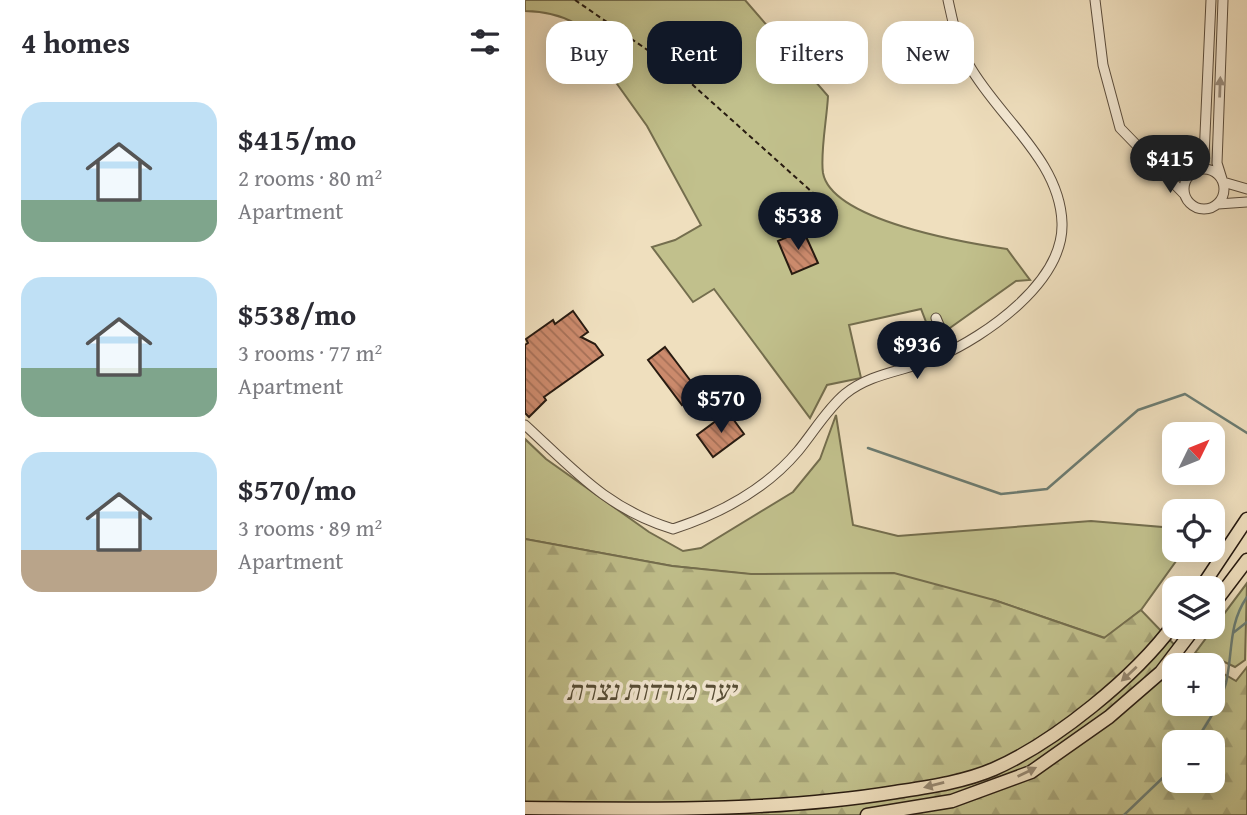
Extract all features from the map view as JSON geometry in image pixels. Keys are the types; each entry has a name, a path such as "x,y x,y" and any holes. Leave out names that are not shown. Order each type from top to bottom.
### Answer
{"highway":[{"path":"1209,576 1247,519"},
{"path":"1225,589 1247,560"},
{"path":"525,808 826,803 926,788 994,769 1051,735 1112,690 1153,652 1163,639"},
{"path":"867,815 952,801 1031,772 1109,717 1161,672 1186,639"}],"street":[{"path":"525,425 615,504 638,518 673,529 735,502 770,478 795,455 845,394 875,377 950,351 1021,304 1054,259 1062,225 1050,176 969,66 959,44 948,0"},
{"path":"1095,0 1111,102 1120,128 1152,164 1199,209 1218,204 1247,202"},
{"path":"1185,195 1188,177 1198,170 1204,157 1211,0"},
{"path":"1218,204 1224,192 1217,163 1223,0"},
{"path":"1152,164 1188,177"},
{"path":"1198,170 1211,170 1222,181 1247,189"},
{"path":"936,318 950,351"}],"path":[{"path":"575,0 675,69 812,192 838,211"}],"green space":[{"path":"525,0 745,0 763,21 756,21 756,84 818,84 828,96 822,165 832,190 850,204 903,227 1007,249 1030,280 1016,281 933,340 921,309 849,325 861,378 827,385 810,418 714,289 693,302 652,247 675,240 701,225 647,126 617,84 633,84 633,21 571,21 553,14 525,11"},
{"path":"836,415 853,525 898,536 1091,521 1162,527 1162,562 1175,562 1165,576 1162,576 1162,581 1141,610 1105,638 994,600 672,566 525,539 525,439 546,459 649,532 683,551 701,548 793,492 820,459"},
{"name":"יער מורדות נצרת","path":"525,539 672,566 751,574 894,573 994,600 1104,638 1141,610 1162,632 1162,639 1169,639 1182,653 1162,653 1162,716 1225,716 1225,674 1236,681 1247,667 1247,815 525,815"},
{"path":"1247,583 1245,660 1235,667 1225,662 1225,653 1195,653 1205,639 1225,639 1225,613"}],"building":[{"path":"803,230 818,263 792,274 778,241"},
{"path":"573,311 588,332 581,337 595,344 603,355 544,397 546,400 529,417 525,413 526,339 553,320 555,324"},
{"path":"665,347 699,392 682,405 648,360"},
{"path":"728,412 744,434 713,457 697,435"}],"waterway":[{"path":"868,448 1001,494 1047,489 1138,410 1185,394 1247,433"},
{"path":"1203,730 1213,714 1226,683 1234,628 1247,597"},
{"path":"1233,633 1247,622"},
{"path":"1124,815 1162,779"}]}
